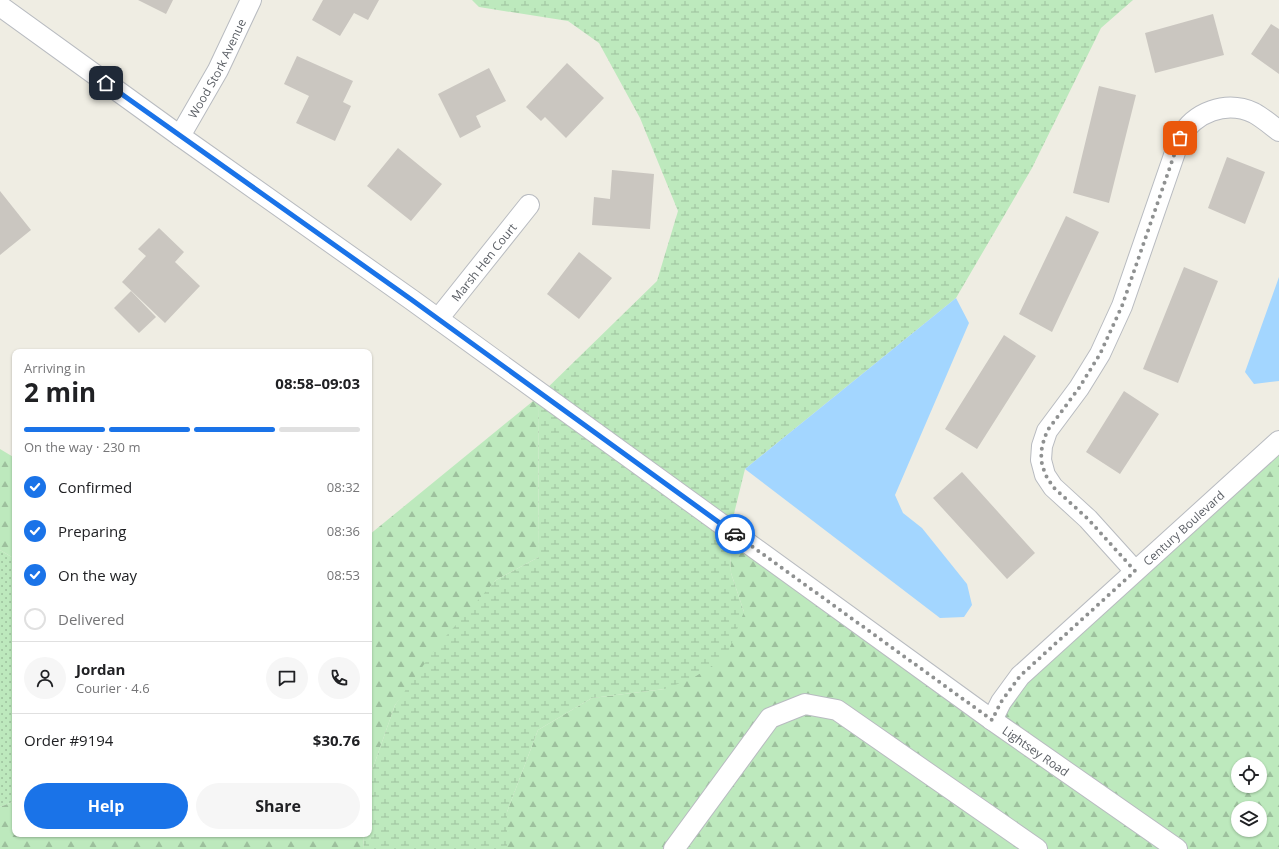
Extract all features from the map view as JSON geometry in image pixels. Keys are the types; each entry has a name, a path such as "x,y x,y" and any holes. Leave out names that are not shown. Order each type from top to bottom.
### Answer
{"street":[{"name":"Wood Stork Avenue","path":"180,136 218,70 251,0"},
{"name":"Lightsey Road","path":"0,6 438,319 992,720 1177,849"},
{"path":"1135,571 1088,519 1053,487 1045,474 1041,460 1042,446 1047,431 1079,388 1100,354 1118,313 1184,130 1196,118 1212,110 1230,107 1247,110 1279,131"},
{"name":"Marsh Hen Court","path":"438,319 529,204"},
{"name":"Century Boulevard","path":"992,720 1001,702 1020,676 1279,441"},
{"path":"674,849 770,718 805,704 837,710 1037,849"}],"green space":[{"path":"472,0 1133,0 1101,28 1032,168 956,298 745,469 729,534 731,573 744,612 726,657 693,678 665,689 592,698 538,730 507,812 507,849 364,849 363,837 372,837 372,770 395,705 438,645 496,580 539,557 538,397 657,281 678,211 640,118 599,43 568,21 479,7"},
{"path":"538,397 539,557 496,580 395,705 372,770 372,533"},
{"path":"1279,445 1279,849 507,849 507,812 538,730 592,698 665,689 744,612 731,573 729,534 982,715"},
{"path":"0,449 12,456 12,557 0,550"},
{"path":"0,550 12,557 12,802 0,807"},
{"path":"12,802 12,837 363,837 364,849 0,849 0,807"}],"water":[{"path":"1279,277 1279,381 1254,384 1245,372"},
{"path":"956,298 969,323 895,495 903,513 922,528 967,584 972,605 964,617 940,618 745,469"}],"building":[{"path":"138,0 173,0 166,14"},
{"path":"323,0 379,0 368,20 354,13 340,36 312,20"},
{"path":"1213,14 1224,55 1155,73 1145,33"},
{"path":"1271,24 1279,29 1279,74 1251,54"},
{"path":"297,56 353,81 343,102 351,106 335,141 296,123 309,96 284,84"},
{"path":"567,63 604,98 566,138 545,117 541,121 526,107"},
{"path":"489,68 506,101 476,116 481,127 460,138 438,94"},
{"path":"1099,86 1136,95 1109,203 1073,193"},
{"path":"398,148 442,184 411,221 367,186"},
{"path":"1227,157 1265,172 1245,224 1208,208"},
{"path":"612,170 654,174 650,229 592,225 594,197 610,199"},
{"path":"0,191 31,230 0,255"},
{"path":"1066,216 1099,232 1052,332 1019,314"},
{"path":"159,228 184,252 175,262 200,286 165,323 122,282 146,256 138,249"},
{"path":"579,252 612,278 579,319 547,294"},
{"path":"1184,267 1218,281 1178,383 1143,369"},
{"path":"131,291 156,317 139,333 114,308"},
{"path":"1004,335 1036,356 977,449 945,429"},
{"path":"1124,391 1159,414 1120,474 1086,452"},
{"path":"962,472 1035,553 1007,579 933,498"}],"way so far":[{"path":"735,534 992,720 1001,702 1020,676 1135,571 1088,519 1053,487 1045,474 1041,460 1042,446 1047,431 1079,388 1100,354 1122,306 1180,138"}],"route":[{"path":"106,83 412,300 735,534"}]}
